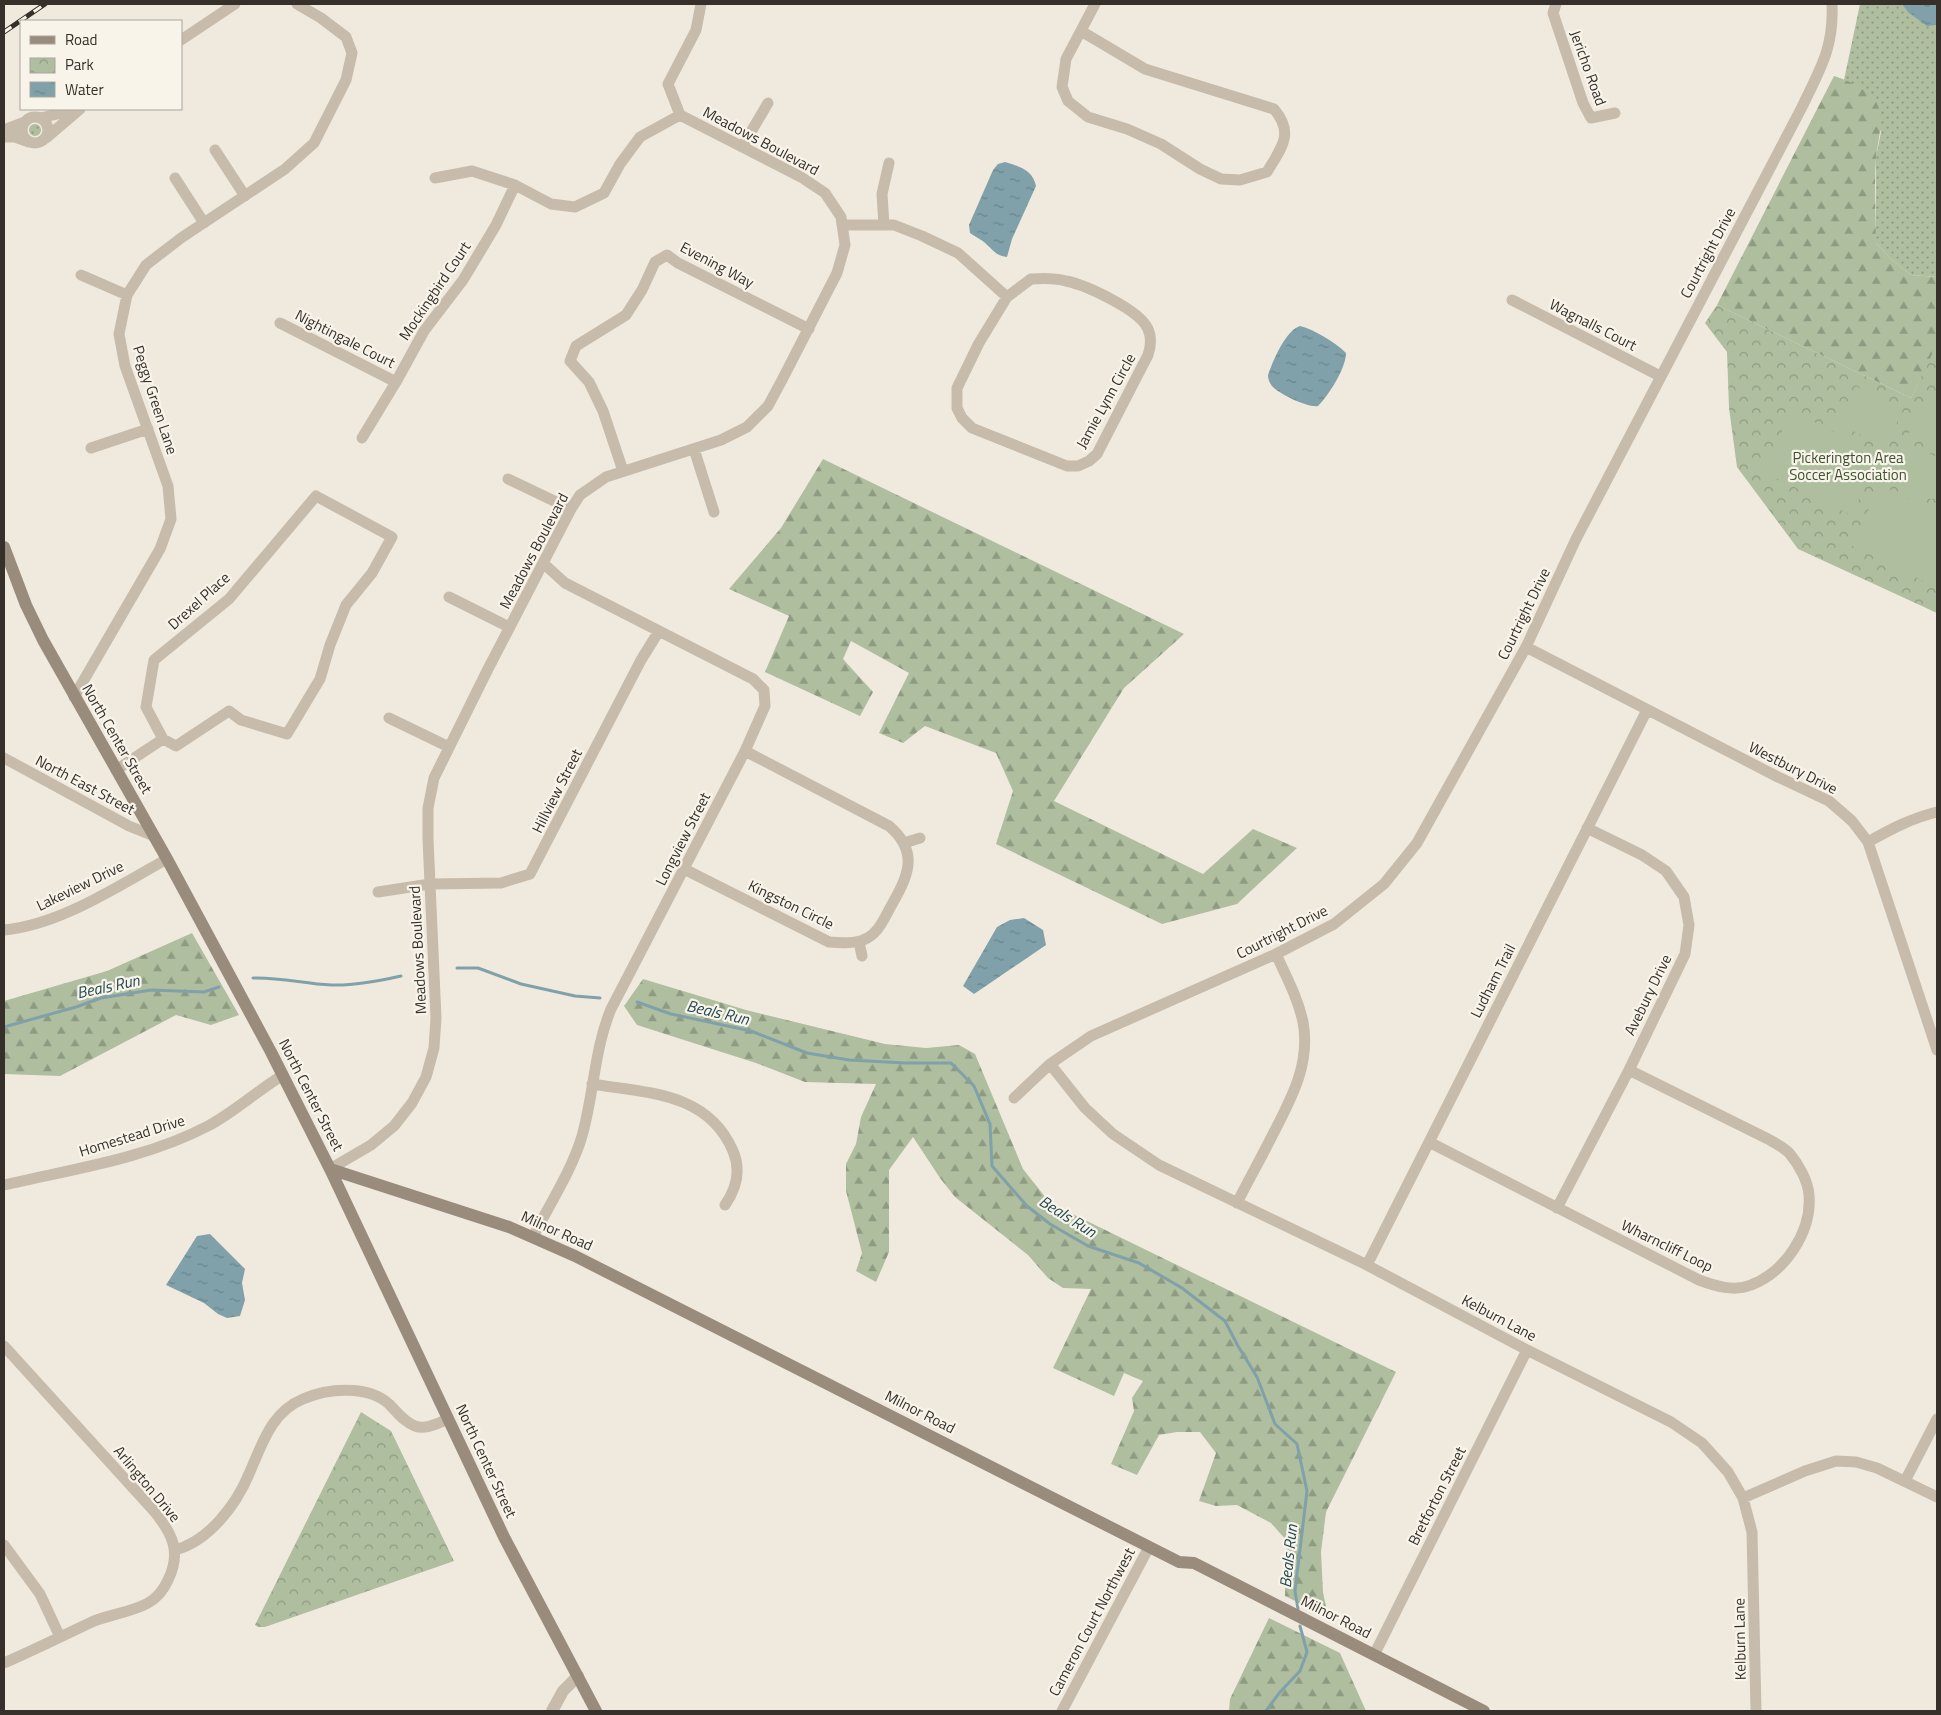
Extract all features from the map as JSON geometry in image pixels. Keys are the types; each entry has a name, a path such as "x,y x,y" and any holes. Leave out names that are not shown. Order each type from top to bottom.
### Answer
{"main road":[{"name":"North Center Street","path":"4,547 26,605 74,697 167,859 283,1075 330,1169 508,1545 596,1711"},
{"name":"Milnor Road","path":"330,1169 454,1208 533,1237 575,1256 1149,1547 1179,1562 1194,1563 1484,1711"}],"street":[{"path":"182,39 235,4"},
{"name":"Peggy Green Lane","path":"74,697 160,549 172,519 168,486 125,366 119,334 127,295 146,265 181,238 286,169 314,143 346,80 352,53 346,37 321,18 297,4"},
{"name":"Meadows Boulevard","path":"330,1169 371,1145 394,1126 412,1103 426,1077 434,1048 436,1018 428,808 434,778 509,627 571,509 580,495 606,477 721,440 747,427 768,406 838,273 845,245 841,217 825,193 801,177 680,115 668,84 693,37 702,4"},
{"path":"1081,30 1145,69 1274,109 1285,128 1284,140 1267,172 1240,180 1221,179 1200,169 1161,144 1127,129 1088,117 1068,101 1062,87 1062,74 1066,59 1081,30 1095,4"},
{"name":"Jericho Road","path":"1556,4 1552,13 1590,118 1615,113"},
{"name":"Courtright Drive","path":"1014,1098 1050,1064 1091,1036 1276,954 1334,924 1384,884 1417,842 1526,647 1576,539 1827,56 1833,24 1832,4"},
{"path":"742,147 768,103"},
{"path":"41,118 74,110"},
{"path":"4,137 15,137 38,143 77,110"},
{"path":"435,178 472,172 515,185 551,204 575,207 604,193 620,164 640,137 680,115"},
{"path":"4,130 34,116 46,122 48,128 46,138"},
{"path":"24,122 22,133 30,142"},
{"path":"216,150 245,196"},
{"path":"884,225 882,194 889,163"},
{"path":"175,178 204,223"},
{"name":"Mockingbird Court","path":"362,438 424,331 463,280 496,225 515,185"},
{"path":"842,225 894,225 913,232 958,253 1007,297"},
{"name":"Evening Way","path":"623,471 604,411 589,382 570,361 576,346 626,315 642,290 655,262 667,256 809,329"},
{"path":"81,275 127,295"},
{"name":"Jamie Lynn Circle","path":"1055,279 1068,281 1120,304 1134,313 1148,328 1151,338 1148,356 1097,454 1089,462 1078,466 1067,466 1044,458 972,428 962,418 957,408 957,388 979,343 1007,297 1031,280 1055,279"},
{"name":"Wagnalls Court","path":"1512,300 1660,376"},
{"name":"Nightingale Court","path":"280,323 396,382"},
{"path":"91,448 148,429"},
{"path":"694,449 714,512"},
{"path":"508,479 571,509"},
{"name":"Drexel Place","path":"316,496 392,537 372,573 346,605 330,645 320,679 287,734 241,720 229,712 176,746 163,739 146,707 154,660 229,599 316,496"},
{"name":"Longview Street","path":"533,1237 575,1155 586,1119 599,1044 612,1009 745,751 765,706 764,690 753,679 565,583 543,563"},
{"path":"449,597 509,627"},
{"name":"Hillview Street","path":"378,892 430,884 501,882 530,874 641,660 659,631"},
{"name":"Westbury Drive","path":"1526,647 1778,777 1829,801 1852,821 1868,842 1937,1050"},
{"name":"Ludham Trail","path":"1367,1265 1647,710"},
{"path":"389,718 449,747"},
{"path":"116,770 163,739"},
{"path":"745,751 889,826 904,843 908,858 906,880 874,934 859,942 862,956"},
{"name":"North East Street","path":"4,758 129,826 154,836"},
{"path":"1868,842 1919,816 1937,812"},
{"name":"Avebury Drive","path":"1557,1208 1629,1070 1685,954 1689,925 1684,897 1666,871 1642,855 1587,828"},
{"path":"904,843 920,838"},
{"name":"Lakeview Drive","path":"4,930 17,929 46,921 167,859"},
{"name":"Kingston Circle","path":"684,869 829,942 859,942"},
{"path":"1237,1203 1292,1096 1301,1072 1306,1049 1298,1003 1276,954"},
{"name":"Kelburn Lane","path":"1050,1064 1085,1108 1113,1134 1160,1165 1367,1265 1528,1350 1671,1422 1702,1443 1728,1472 1743,1498 1752,1532 1756,1711"},
{"name":"Wharncliff Loop","path":"1429,1142 1699,1280 1722,1288 1749,1286 1776,1271 1793,1250 1807,1223 1809,1195 1804,1175 1789,1153 1768,1139 1629,1070"},
{"name":"Homestead Drive","path":"4,1185 122,1158 190,1135 224,1117 283,1075"},
{"path":"592,1084 671,1097 698,1109 710,1118 728,1141 737,1167 733,1194 725,1205"},
{"name":"Arlington Drive","path":"4,1346 160,1518 171,1536 175,1550"},
{"name":"Bretforton Street","path":"1374,1655 1528,1350"},
{"path":"4,1663 97,1620 151,1601 165,1586 171,1574 175,1550 196,1542 221,1517 246,1480 266,1433 283,1412 304,1398 353,1390 368,1392 379,1396 408,1423 416,1427 432,1425 448,1419"},
{"path":"1905,1481 1937,1419"},
{"path":"1743,1498 1804,1471 1836,1461 1856,1462 1878,1468 1937,1497"},
{"path":"4,1546 40,1594 60,1637"},
{"name":"Cameron Court Northwest","path":"1062,1711 1149,1547"},
{"path":"552,1711 575,1672"}],"green space":[{"path":"1860,4 1937,4 1937,277 1911,275 1892,260 1876,243 1876,157 1881,132 1863,89 1844,80"},
{"path":"1834,76 1864,89 1873,97 1879,108 1880,123 1875,179 1876,243 1892,260 1911,275 1937,277 1937,346 1911,398 1717,305"},
{"path":"33,124 37,124 41,130 37,136 33,136 29,132 29,128"},
{"name":"Pickerington Area Soccer Association","path":"1717,305 1911,398 1937,344 1937,613 1798,549 1737,467 1729,408 1727,352 1705,323"},
{"path":"1856,386 1903,410 1885,447 1837,423"},
{"path":"1926,398 1937,404 1937,450 1908,435"},
{"path":"1792,411 1881,455 1851,515 1762,471"},
{"path":"1903,440 1937,457 1937,489 1932,500 1884,476"},
{"path":"823,459 1184,634 1124,688 1054,801 1203,874 1253,829 1297,848 1237,904 1162,924 996,844 1013,791 996,753 925,726 903,743 879,733 909,673 851,641 843,659 873,692 860,716 765,672 789,616 729,589 781,528"},
{"path":"1881,485 1937,513 1937,588 1851,545"},
{"path":"192,933 239,1015 211,1025 176,1015 60,1076 4,1074 4,1001 107,971"},
{"path":"643,979 746,1010 885,1044 926,1048 959,1045 975,1054 1023,1169 1050,1203 1396,1372 1326,1512 1321,1552 1323,1592 1328,1617 1285,1596 1287,1541 1271,1523 1237,1505 1216,1506 1199,1501 1216,1453 1200,1432 1177,1432 1159,1435 1137,1475 1111,1464 1134,1411 1132,1398 1143,1381 1124,1373 1114,1396 1053,1368 1091,1289 1063,1288 1048,1278 1028,1255 955,1197 913,1137 889,1170 889,1252 876,1282 856,1271 862,1253 846,1191 846,1164 856,1144 861,1117 876,1084 805,1082 756,1063 637,1025 624,1006"},
{"path":"361,1412 391,1431 454,1561 265,1627 258,1627 255,1625"},
{"path":"1269,1618 1340,1653 1366,1711 1229,1711 1230,1699"}],"water":[{"path":"1902,4 1937,4 1936,25 1927,26 1908,12"},
{"path":"1005,162 1029,172 1036,186 1012,239 1007,257 997,254 970,233 969,225 993,170 998,164"},
{"path":"1300,326 1324,337 1346,353 1343,366 1336,381 1318,406 1301,403 1287,396 1272,386 1268,379 1280,347 1289,334"},
{"path":"1024,918 1043,930 1046,945 974,994 963,986 997,927 1010,920"},
{"path":"210,1234 245,1269 242,1283 245,1300 240,1316 227,1318 218,1314 204,1303 166,1285 197,1236"}],"waterway":[{"name":"Beals Run","path":"457,968 478,968 521,984 575,996 600,998"},
{"name":"Beals Run","path":"253,978 348,985 401,976"},
{"name":"Beals Run","path":"4,1027 101,998 151,990 204,992 219,987"},
{"name":"Beals Run","path":"637,1002 671,1014 751,1031 807,1053 849,1060 951,1063 974,1086 990,1124 992,1166 1027,1206 1050,1224 1088,1246 1139,1263 1182,1288 1225,1321 1257,1377 1275,1424 1297,1444 1307,1491 1295,1591 1298,1609"},
{"name":"Beals Run","path":"1266,1711 1280,1692 1300,1671 1307,1652 1300,1626"}],"railway":[{"path":"22,20 45,4"},
{"path":"4,32 20,21"}]}
